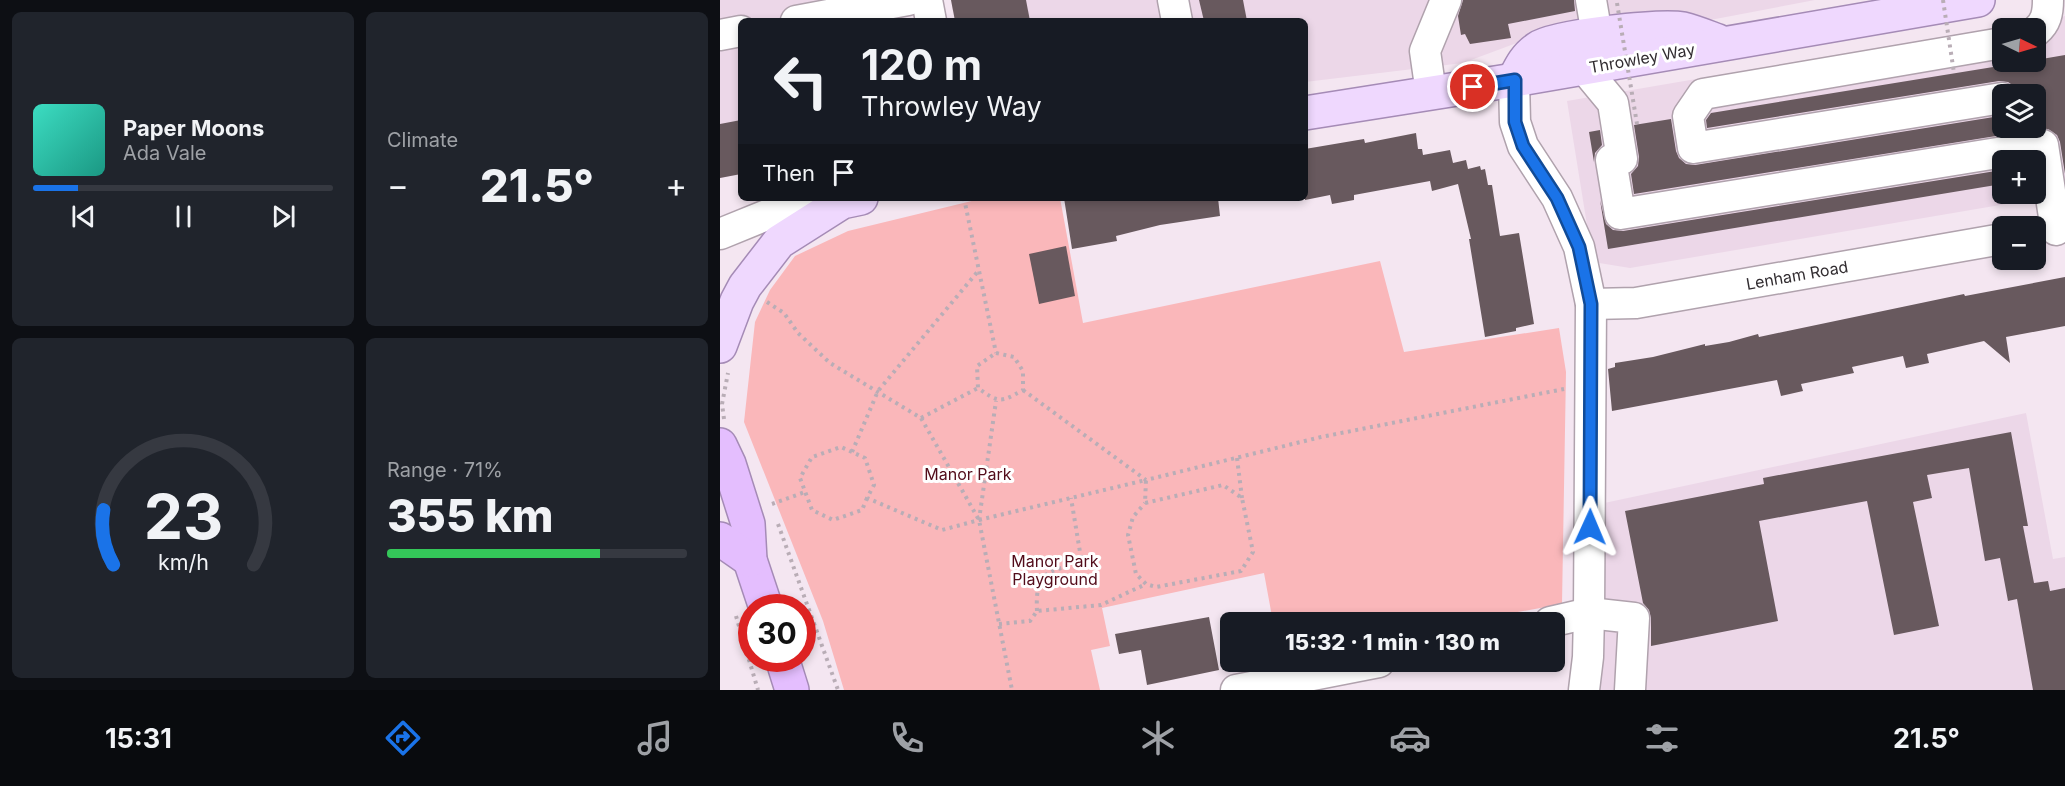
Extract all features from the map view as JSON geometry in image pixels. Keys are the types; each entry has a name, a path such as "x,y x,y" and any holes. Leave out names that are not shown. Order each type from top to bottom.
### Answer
{"highway":[{"path":"720,445 729,464 748,524 751,594"},
{"path":"720,538 750,560"},
{"path":"786,672 792,690"}],"main road":[{"name":"Throwley Way","path":"1308,113 1515,80 1978,0"},
{"path":"1515,80 1523,61 1540,46 1555,40 1635,29 1682,29 1726,44"},
{"path":"720,346 745,286 779,242 849,201"}],"street":[{"path":"812,18 908,0"},
{"path":"927,0 930,18"},
{"path":"1173,0 1176,18"},
{"path":"1431,93 1425,51 1446,0"},
{"path":"2046,18 2048,0"},
{"path":"1597,35 1604,1"},
{"path":"720,35 738,32"},
{"path":"1992,45 1703,94 1688,116 1693,148 1992,100"},
{"path":"1584,68 1613,104 1622,159 1611,160 1620,214 2014,139 2043,145 2052,230"},
{"path":"1515,80 1515,122 1523,146 1557,198 1579,247 1591,304 1589,614 1588,657 1584,690"},
{"path":"720,234 801,201"},
{"name":"Lenham Road","path":"1591,304 1636,303 1992,241"},
{"path":"1565,619 1589,614 1634,618 1630,690"},
{"path":"1236,690 1328,672"}],"path":[{"path":"1943,0 1954,73"},
{"path":"1604,1 1637,124"},
{"path":"965,201 996,353"},
{"path":"852,452 878,391 979,270"},
{"path":"765,301 784,313 798,333 830,363 921,418 979,520 1012,690"},
{"path":"978,388 977,366 996,353 1014,357 1023,372 1023,390"},
{"path":"867,498 942,530 1321,437 1591,384"},
{"path":"978,388 996,401 1006,400 1023,390"},
{"path":"921,418 978,388"},
{"path":"1023,390 1146,480"},
{"path":"979,520 996,401"},
{"path":"841,447 852,452 865,458 874,485 862,510 833,520 812,510 800,478 812,457 841,447"},
{"path":"1146,480 1144,503 1133,517 1128,535 1136,574 1146,584 1156,587 1241,571 1253,552 1237,458"},
{"path":"1144,503 1223,485 1242,498"},
{"path":"771,505 805,492"},
{"path":"999,624 1030,621 1037,611 1036,593 1042,577 1063,567 1082,564 1071,498"},
{"path":"769,499 838,690"},
{"path":"1037,611 1101,605 1146,584"},
{"path":"756,672 758,690"}],"shaded area":[{"path":"720,0 903,0 901,18 738,18 738,175 720,178"},
{"path":"951,0 1815,0 1689,24 1533,37 1463,63 1308,82 1308,18 954,18"},
{"path":"2065,16 2065,194 2046,197 2046,150 1992,150 1992,204 2006,204 1630,268 1593,262 1567,101 1992,28 1992,72 2046,72 2046,19"},
{"path":"2026,413 2053,559 2065,557 2065,690 1592,690 1595,505"}],"green space":[{"name":"Manor Park","path":"972,201 1061,201 1083,323 1380,261 1404,352 1559,328 1566,372 1562,604 1518,612 1271,612 1264,573 1102,608 1110,646 1091,650 1100,690 844,690 816,603 816,594 812,594 744,422 755,322 770,290 795,256 848,231"}],"building":[{"path":"951,0 1026,0 1029,18 954,18"},
{"path":"1199,0 1243,0 1246,18 1203,18"},
{"path":"1463,0 1574,0 1575,11 1508,24 1511,38 1470,44 1465,34 1461,35 1458,16"},
{"path":"2065,55 2065,174 2060,142 2057,135 2046,129 2046,84 2011,84 1999,81 1707,128 1706,120 1711,113 1992,67 1992,72 2046,72 2046,58"},
{"path":"1992,117 1992,137 1634,194 1631,174 1638,166 1639,157 1634,125 1671,119 1679,158 1686,164 1695,165"},
{"path":"738,121 738,175 720,178 720,124"},
{"path":"1600,130 1602,145 1595,153 1594,162 1589,132"},
{"path":"1416,133 1418,149 1422,149 1423,155 1450,150 1453,163 1466,160 1468,169 1480,166 1481,170 1485,169 1488,185 1492,185 1500,236 1519,233 1534,324 1516,328 1516,331 1485,337 1469,239 1471,239 1458,184 1432,191 1430,181 1354,195 1354,200 1332,204 1330,195 1308,199 1308,148 1364,139 1365,143"},
{"path":"1992,172 1992,186 1608,249 1600,200 1606,224 1613,230 1623,231"},
{"path":"1064,201 1218,201 1220,216 1160,225 1116,236 1117,241 1072,249"},
{"path":"1066,246 1075,296 1039,304 1029,254"},
{"path":"2065,277 2065,326 2006,337 2010,363 1984,341 1927,354 1929,363 1906,368 1903,356 1852,367 1854,373 1801,384 1803,391 1781,396 1777,380 1612,411 1608,369 1615,367 1615,363 1653,357 1705,344 1705,346 1729,342 1758,334 1759,337 1964,294 1965,296"},
{"path":"2011,432 2028,526 2023,526 2034,583 2048,581 2050,591 2065,588 2065,690 2033,690 2017,599 2008,601 2000,558 1985,561 1969,468 1927,475 1932,498 1913,502 1939,626 1894,635 1867,501 1759,521 1778,621 1651,646 1651,618 1649,610 1643,603 1625,511 1764,484 1763,478"},
{"path":"1209,617 1219,670 1147,685 1141,650 1119,654 1115,634"}],"route":[{"path":"1473,87 1515,80 1515,122 1523,146 1557,198 1579,247 1591,304 1590,527"}],"park label":[{"name":"Manor Park Playground","path":"1055,570"}]}
